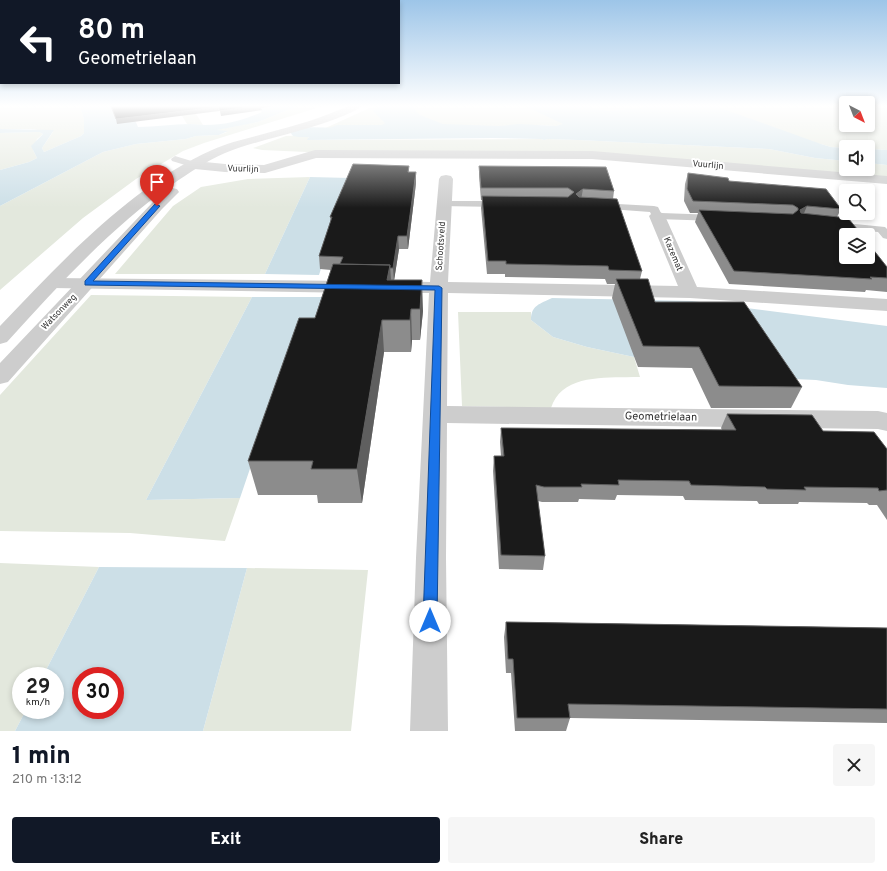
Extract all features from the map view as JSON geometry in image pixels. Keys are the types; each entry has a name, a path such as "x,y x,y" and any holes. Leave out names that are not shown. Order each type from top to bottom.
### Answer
{"street":[{"name":"Watsonweg","path":"0,338 102,233 168,181 259,140"},
{"name":"Vuurlijn","path":"201,166 265,170 315,154 592,155 887,180"},
{"name":"Watsonweg","path":"0,377 157,206 201,166"},
{"name":"Schootsveld","path":"439,288 446,178"},
{"name":"Kazemat","path":"657,216 690,292"},
{"path":"53,284 87,283 690,292 887,305"},
{"path":"429,731 431,558 439,288"},
{"name":"Geometrielaan","path":"435,414 878,420 887,422"}],"lane":[{"path":"175,159 201,166"},
{"path":"444,204 512,204"},
{"path":"589,206 654,209 657,216 726,218"},
{"path":"826,224 881,229 887,236"}],"shaded area":[{"path":"0,140 37,140 33,150 37,158 29,162 0,170"},
{"path":"37,140 47,140 42,148 44,152 71,140 175,140 136,144 103,152 0,206 0,170 29,162 37,158 31,146"},
{"path":"47,140 71,140 44,152 42,148"},
{"path":"175,140 213,140 183,151 136,179 83,218 0,290 0,206 103,152 136,144"},
{"path":"275,140 580,140 769,149 815,158 839,160 839,173 570,151 307,152 262,150 253,148"},
{"path":"580,140 810,140 831,147 839,148 839,160 815,158 769,149"},
{"path":"768,140 839,140 839,148 821,144"},
{"path":"875,140 887,140 887,150 875,149"},
{"path":"875,149 887,150 887,165 875,164"},
{"path":"875,164 887,165 887,177 875,176"},
{"path":"310,177 265,274 115,274 173,206 201,187 248,179"},
{"path":"310,177 350,178 319,275 265,274"},
{"path":"91,295 252,297 146,500 240,498 225,541 130,533 0,531 0,395"},
{"path":"252,297 323,297 309,343 291,348 240,498 146,500"},
{"path":"552,298 692,301 887,326 887,388 848,385 816,380 772,378 634,357 587,347 553,337 531,320 531,315 534,308"},
{"path":"458,312 531,312 531,320 553,337 587,347 634,357 640,377 589,379 576,383 565,388 557,396 551,408 462,406"},
{"path":"0,563 99,567 48,667 12,667 12,719 21,719 15,731 0,731"},
{"path":"99,567 247,568 203,731 15,731 21,719 64,719 64,667 48,667"},
{"path":"247,568 368,570 351,731 203,731"}],"building":[{"path":"353,164 409,166 408,172 416,172 407,236 398,236 393,268 390,268 390,265 340,264 343,257 319,256 332,217 330,217"},
{"path":"479,166 606,167 614,191 583,189 576,194 579,197 617,199 642,271 609,270 608,266 506,264 506,261 488,261 482,196 568,197 574,192 568,188 481,188"},
{"path":"688,173 728,178 729,181 826,189 839,206 839,209 807,206 800,210 801,213 839,217 839,220 850,220 856,228 839,228 839,264 875,264 875,252 887,267 887,278 870,277 872,279 734,271 699,210 793,214 798,210 798,208 793,205 693,201 687,189"},
{"path":"333,264 390,265 387,280 422,280 420,309 411,309 410,320 382,320 357,469 311,469 313,461 248,461 299,318 315,318"},
{"path":"616,279 648,279 655,302 744,302 802,387 719,386 699,347 643,346"},
{"path":"727,414 812,415 823,431 874,432 887,449 887,490 879,491 878,488 804,487 806,490 767,489 765,487 691,485 689,481 618,480 619,485 581,484 582,487 544,487 536,485 545,556 501,555 494,456 504,456 501,428 736,430"},
{"path":"506,622 887,628 887,709 568,704 570,718 517,718 513,659 508,659"}],"route":[{"path":"157,206 87,283 439,288 430,621"}]}
